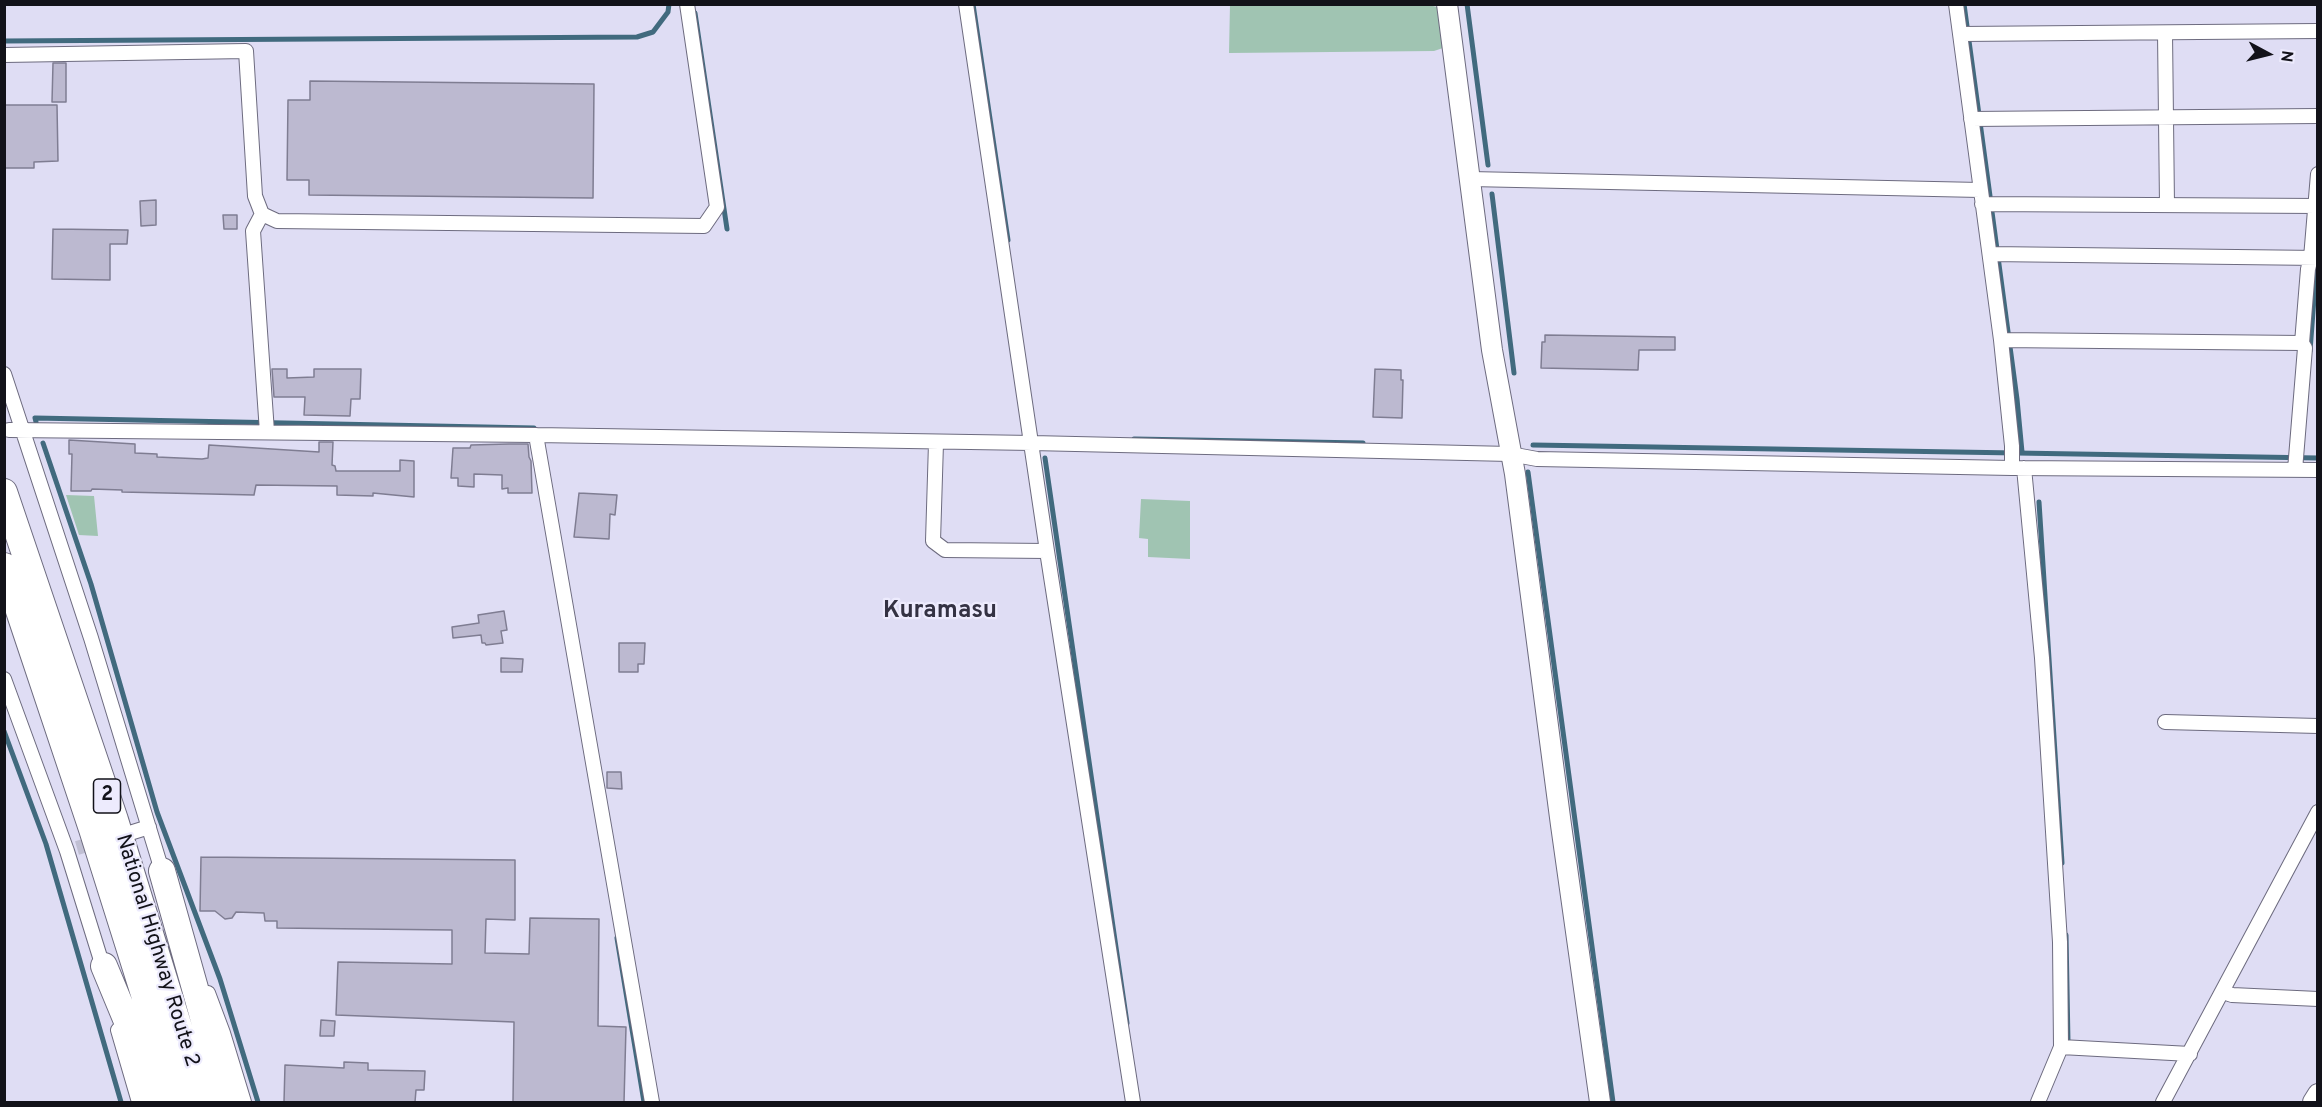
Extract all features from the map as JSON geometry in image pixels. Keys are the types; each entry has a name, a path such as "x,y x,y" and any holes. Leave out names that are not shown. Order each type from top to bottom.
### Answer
{"highway":[{"name":"National Highway Route 2","path":"4,492 115,820 202,1102"},
{"name":"National Highway Route 2","path":"4,566 92,829 178,1102"},
{"path":"162,872 226,1102"},
{"path":"104,966 131,1031 154,1102"}],"street":[{"path":"4,55 246,51 255,196 262,214 277,221 704,226 717,207 687,4"},
{"path":"966,4 1132,1102"},
{"path":"1447,4 1492,350 1510,454 1600,1102"},
{"path":"1956,4 1966,34 1977,119 1981,197 1995,254 2007,340 2015,460 2042,658 2060,942 2061,1047 2038,1102"},
{"path":"1966,34 2318,31"},
{"path":"2165,33 2167,205"},
{"path":"1977,119 2318,116"},
{"path":"2296,461 2305,348 2302,343 2308,268 2314,258 2318,174"},
{"path":"1470,179 2167,205 2316,206"},
{"path":"262,214 252,231 267,426"},
{"path":"1995,254 2314,258"},
{"path":"2007,340 2302,343"},
{"path":"4,374 91,638 162,872 223,1033 244,1102"},
{"path":"9,430 267,426 536,435 936,443 1031,439 1510,454 1537,459 2296,461 2318,471"},
{"path":"536,435 652,1102"},
{"path":"936,443 933,540 945,550 1047,551"},
{"path":"4,680 72,850 104,966 110,1003 139,1102"},
{"path":"2165,722 2318,726"},
{"path":"2163,1102 2227,993 2318,812"},
{"path":"133,832 148,827"},
{"path":"2227,993 2318,999"},
{"path":"2061,1047 2190,1054"},
{"path":"2313,1102 2318,1094"}],"green space":[{"path":"1230,4 1429,5 1437,7 1443,48 1434,51 1229,53"},
{"path":"66,495 94,496 98,536 79,535"},
{"path":"1141,499 1190,501 1190,559 1148,557 1148,539 1139,538"}],"building":[{"path":"53,63 66,63 66,102 52,102"},
{"path":"310,81 594,84 593,198 309,195 309,180 287,180 288,100 310,100"},
{"path":"4,105 57,105 58,161 34,162 34,168 4,168"},
{"path":"156,200 156,225 141,226 140,201"},
{"path":"223,215 237,215 237,229 224,229"},
{"path":"53,229 128,230 127,244 110,244 110,280 52,279"},
{"path":"1545,335 1675,337 1675,350 1639,350 1638,370 1541,368 1542,342 1545,342"},
{"path":"272,369 287,369 287,378 314,377 314,369 361,369 360,399 351,399 350,416 304,415 305,397 274,397"},
{"path":"1375,369 1401,370 1402,418 1373,417"},
{"path":"69,440 135,444 135,453 157,454 157,457 202,459 208,458 209,445 319,452 319,442 333,442 332,465 335,466 336,471 400,471 400,460 414,461 414,497 373,493 373,496 337,495 337,486 256,485 254,495 122,492 122,490 92,489 91,491 71,491 72,454 69,454"},
{"path":"528,444 532,493 508,493 508,488 502,489 502,475 474,474 474,487 458,486 458,478 451,478 453,448 470,448 471,445"},
{"path":"579,493 617,495 615,515 610,514 609,539 574,537"},
{"path":"504,611 507,630 501,631 503,643 486,645 482,643 481,635 453,638 452,627 479,623 478,615"},
{"path":"619,643 645,643 644,664 638,664 638,672 619,672"},
{"path":"501,658 523,659 522,672 501,672"},
{"path":"607,772 621,772 622,789 607,788"},
{"path":"201,857 515,860 515,920 486,919 485,953 529,954 530,918 599,919 598,1026 626,1027 624,1102 513,1102 514,1022 336,1015 338,962 452,964 452,930 277,928 277,921 265,921 264,913 236,912 232,918 225,919 215,911 200,911"},
{"path":"321,1020 335,1021 334,1036 320,1036"},
{"path":"344,1062 368,1063 368,1070 425,1071 424,1090 416,1090 415,1102 284,1102 285,1065 344,1068"}],"waterway":[{"path":"4,41 637,37 653,32 668,12 669,4"},
{"path":"973,4 1008,240"},
{"path":"1467,4 1488,165"},
{"path":"1964,4 1990,196"},
{"path":"695,13 727,229"},
{"path":"1492,194 1514,373"},
{"path":"1992,212 2022,452"},
{"path":"2310,351 2317,259"},
{"path":"36,422 35,418 534,428"},
{"path":"1134,439 1363,443"},
{"path":"43,443 91,584 157,812 220,979 258,1102"},
{"path":"1533,445 2318,458"},
{"path":"1045,458 1127,1023"},
{"path":"1528,472 1613,1102"},
{"path":"2039,502 2062,863"},
{"path":"4,731 46,844 121,1102"},
{"path":"2066,935 2068,1042"},
{"path":"617,938 644,1102"}],"tunnel":[{"path":"77,848 101,841"}],"district":[{"name":"Kuramasu","path":"940,612"}]}
